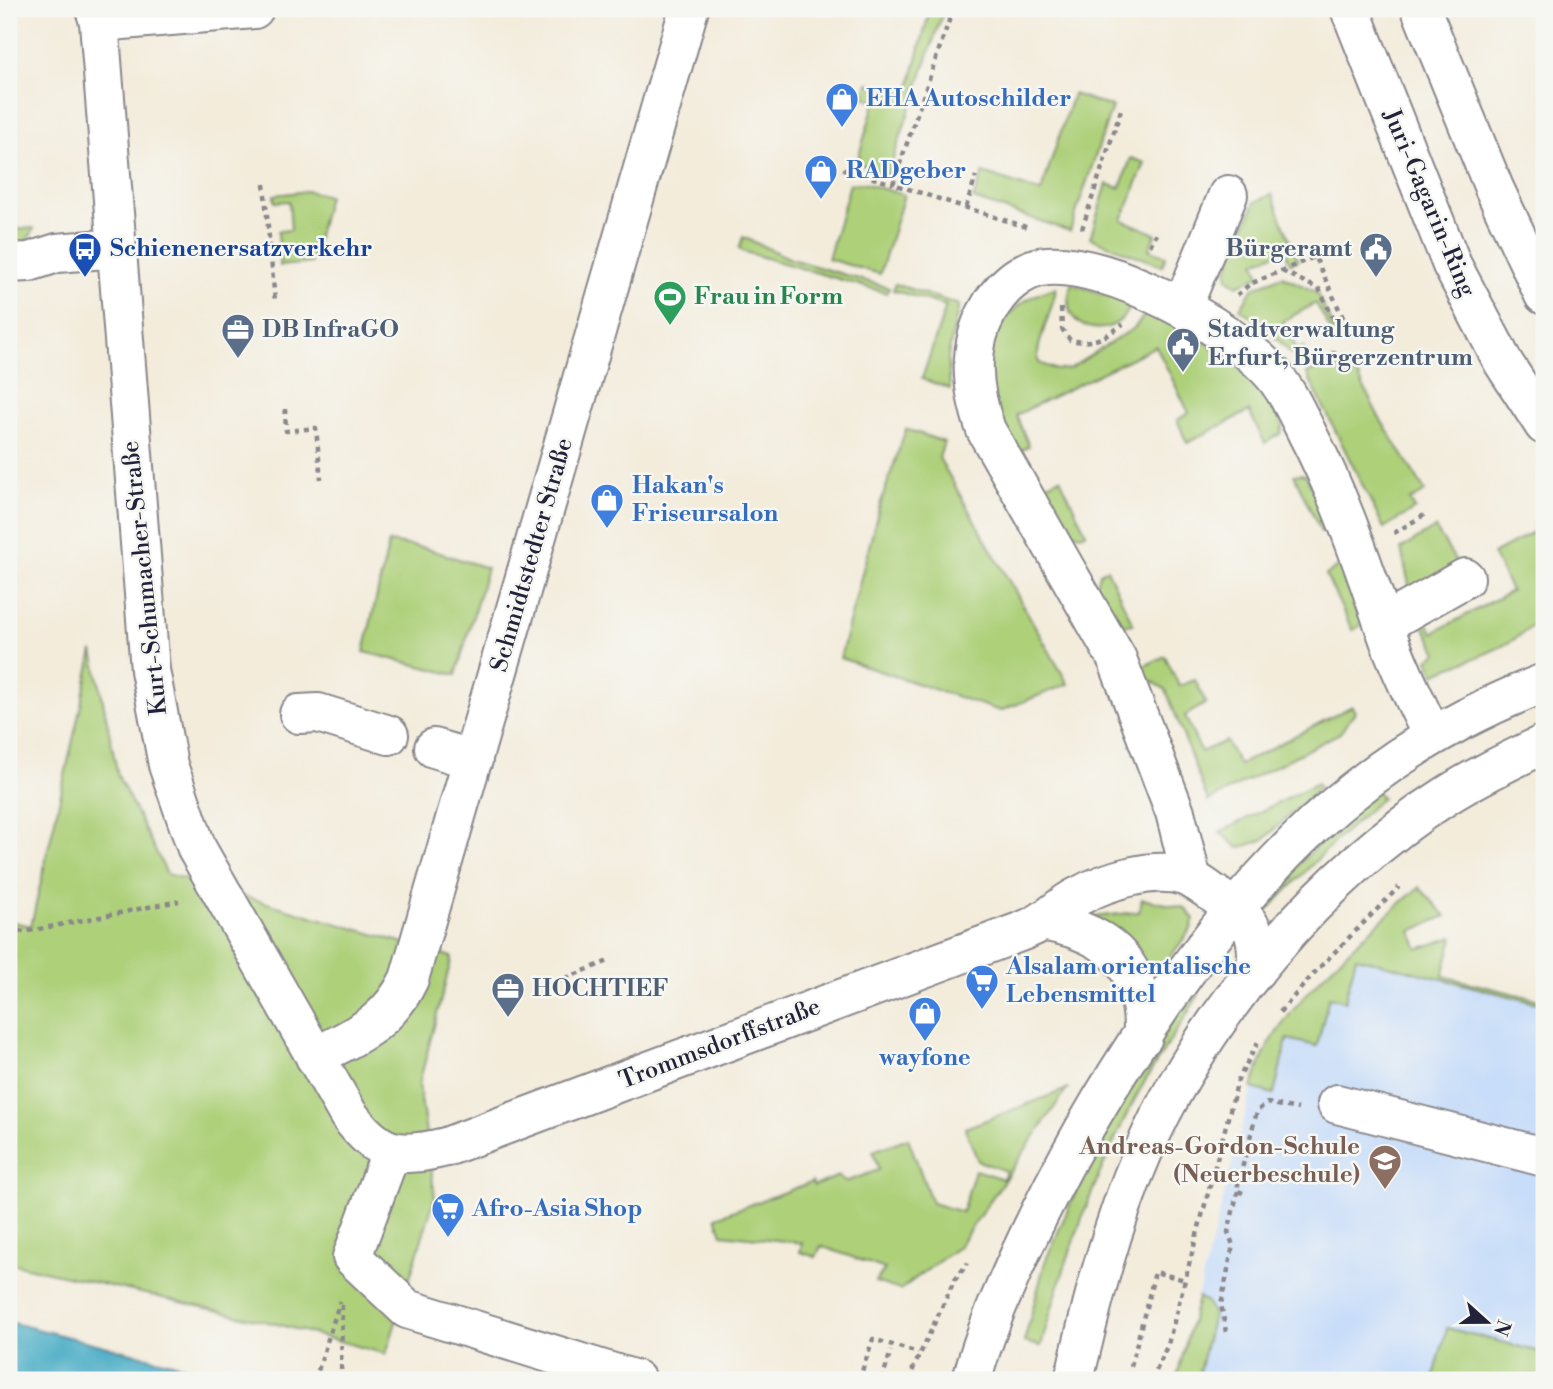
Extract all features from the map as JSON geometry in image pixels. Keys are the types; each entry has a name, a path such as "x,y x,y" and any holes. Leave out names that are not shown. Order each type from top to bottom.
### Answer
{"street":[{"path":"97,16 254,9"},
{"name":"Schmidtstedter Straße","path":"315,1057 377,1024 401,996 409,979 690,9"},
{"name":"Juri-Gagarin-Ring","path":"1350,9 1452,265 1503,362 1544,425"},
{"path":"1422,9 1494,188 1544,295"},
{"name":"Kurt-Schumacher-Straße","path":"97,16 150,670 168,765 197,849 315,1057 360,1129 380,1147 391,1152"},
{"path":"1182,308 1228,195"},
{"path":"9,263 29,262 57,253 116,248"},
{"path":"1192,880 1175,812 1116,659 986,430 974,385 975,344 982,321 993,300 1005,286 1033,269 1047,266 1069,267 1123,282 1182,308 1251,352 1287,393 1355,536 1386,630 1432,736"},
{"path":"1386,630 1465,578"},
{"path":"977,1372 1040,1212 1083,1130 1143,1037 1236,909 1278,860 1343,799 1432,736 1497,701 1544,683"},
{"path":"299,714 318,713 389,735"},
{"path":"1074,1380 1098,1275 1143,1153 1190,1064 1256,970 1332,886 1404,827 1445,797 1544,744"},
{"path":"434,748 473,760"},
{"name":"Trommsdorffstraße","path":"391,1152 414,1154 446,1147 1046,922 1078,896 1122,880 1159,874 1182,875 1236,909 1250,922 1256,933 1256,970"},
{"path":"1046,922 1089,932 1119,956 1140,991 1143,1037"},
{"path":"1337,1104 1544,1157"},
{"path":"391,1152 352,1257 407,1309 636,1380"}],"path":[{"path":"1069,267 1121,110"},
{"path":"843,169 893,184"},
{"path":"966,207 976,176"},
{"path":"264,184 275,301"},
{"path":"1231,303 1250,284 1317,256 1346,324 1338,328 1319,289 1282,271"},
{"path":"1306,367 1338,351 1348,369 1353,367"},
{"path":"285,409 286,431 316,428 321,479"},
{"path":"1392,534 1426,513"},
{"path":"1275,1018 1317,970 1404,883"},
{"path":"9,929 24,932 221,892"},
{"path":"556,982 611,960"},
{"path":"1152,1380 1168,1344 1238,1080 1264,1033"},
{"path":"1226,1332 1221,1304 1233,1245 1228,1233 1240,1192 1247,1150 1261,1105 1273,1103 1298,1109 1337,1104"},
{"path":"1131,1366 1155,1272 1185,1280"},
{"path":"908,1380 918,1353 954,1281"},
{"path":"315,1380 342,1291 341,1380"},
{"path":"859,1380 873,1339 918,1353"},
{"path":"882,1380 891,1351"}],"shaded area":[{"name":"Andreas-Gordon-Schule (Neuerbeschule)","path":"1356,957 1544,1005 1544,1380 1176,1380 1252,1088 1274,1093 1287,1039 1317,1046 1329,997 1345,1000"}],"green space":[{"path":"930,9 944,9 887,176 857,162 875,101 864,97 868,83 908,94"},
{"path":"1073,94 1112,107 1070,231 973,199 983,173 1041,192"},
{"path":"1131,158 1145,163 1122,220 1156,234 1149,249 1166,256 1162,266 1090,238 1107,184 1120,188"},
{"path":"863,183 904,195 880,274 828,259 850,184"},
{"path":"308,191 328,196 311,263 280,266 278,231 291,230 289,201 275,202 274,195"},
{"path":"1272,194 1298,261 1290,263 1284,250 1255,262 1260,276 1237,285 1228,279 1227,270 1255,202"},
{"path":"34,228 25,241 9,246 9,230"},
{"path":"743,237 791,259 889,288 887,293 745,252 739,249"},
{"path":"1282,276 1316,292 1335,331 1332,333 1316,303 1283,321 1297,350 1303,347 1308,358 1300,362 1263,325 1240,309 1253,288"},
{"path":"895,284 959,305 948,356 950,389 922,379 946,306 893,290"},
{"path":"1072,284 1131,303 1125,316 1115,324 1090,328 1079,323 1071,314 1068,301"},
{"path":"1056,288 1041,338 1039,363 1057,370 1069,369 1134,328 1150,309 1189,331 1242,371 1271,404 1283,424 1281,433 1265,443 1249,411 1187,443 1177,420 1189,413 1156,346 1016,415 1029,446 1014,454 987,385 987,362 991,346 997,332 1015,309 1027,300"},
{"path":"1334,360 1346,377 1356,372 1379,417 1425,491 1410,501 1415,509 1384,528 1307,374"},
{"path":"906,429 944,442 939,458 1068,684 1000,711 840,658 879,508"},
{"path":"1294,475 1306,475 1330,525 1321,532"},
{"path":"1060,478 1086,533 1081,535 1065,531 1042,493 1047,484"},
{"path":"1544,526 1544,610 1535,622 1510,642 1434,674 1428,659 1438,653 1420,619 1424,617 1433,633 1511,591 1493,554"},
{"path":"1435,528 1459,566 1411,593 1401,549"},
{"path":"389,542 424,548 487,568 456,675 364,652"},
{"path":"1338,567 1343,568 1364,616 1359,627 1352,630 1326,575"},
{"path":"1107,569 1133,624 1125,625 1114,619 1095,585 1100,573"},
{"path":"93,651 118,776 167,874 452,957 419,1084 435,1197 386,1354 281,1325 9,1263 9,921 31,926"},
{"path":"1165,656 1179,686 1195,680 1206,703 1185,716 1201,752 1226,741 1239,765 1352,706 1355,712 1340,733 1208,801 1166,690 1139,673 1140,668"},
{"path":"1317,783 1319,787 1263,840 1239,848 1220,832"},
{"path":"1375,789 1382,798 1335,841 1261,917 1254,908"},
{"path":"1419,887 1446,916 1411,931 1418,949 1453,937 1443,976 1544,1001 1544,1005 1356,957 1345,1001 1329,997 1317,1046 1287,1039 1274,1094 1252,1088 1267,1048 1301,1000 1339,960"},
{"path":"1142,899 1185,908 1194,919 1191,929 1155,977 1084,918 1139,912"},
{"path":"1196,984 1200,987 1198,996 1137,1095 1102,1168 1068,1256 1041,1346 1024,1342 1045,1262 1105,1124"},
{"path":"1067,1089 958,1247 900,1290 875,1282 885,1269 821,1246 816,1257 800,1252 802,1243 722,1234 716,1217 812,1182 814,1186 839,1176 845,1182 879,1170 873,1151 908,1138 932,1203 962,1212 975,1170 1003,1179 1006,1171 978,1161 965,1128"},
{"path":"1198,1298 1206,1301 1213,1315 1197,1380 1176,1380"},
{"path":"1447,1328 1544,1353 1544,1380 1433,1380"}],"water":[{"path":"9,1322 240,1380 9,1380"}],"place":[{"name":"EHA Autoschilder","path":"842,129"},
{"name":"RADgeber","path":"821,201"},
{"name":"Schienenersatzverkehr","path":"85,279"},
{"name":"Bürgeramt","path":"1376,279"},
{"name":"Frau in Form","path":"670,327"},
{"name":"DB InfraGO","path":"238,360"},
{"name":"Stadtverwaltung Erfurt, Bürgerzentrum","path":"1183,374"},
{"name":"Hakan's Friseursalon","path":"607,530"},
{"name":"Alsalam orientalische Lebensmittel","path":"982,1011"},
{"name":"HOCHTIEF","path":"508,1019"},
{"name":"wayfone","path":"925,1043"},
{"name":"Andreas-Gordon-Schule (Neuerbeschule)","path":"1385,1191"},
{"name":"Afro-Asia Shop","path":"448,1239"}]}
